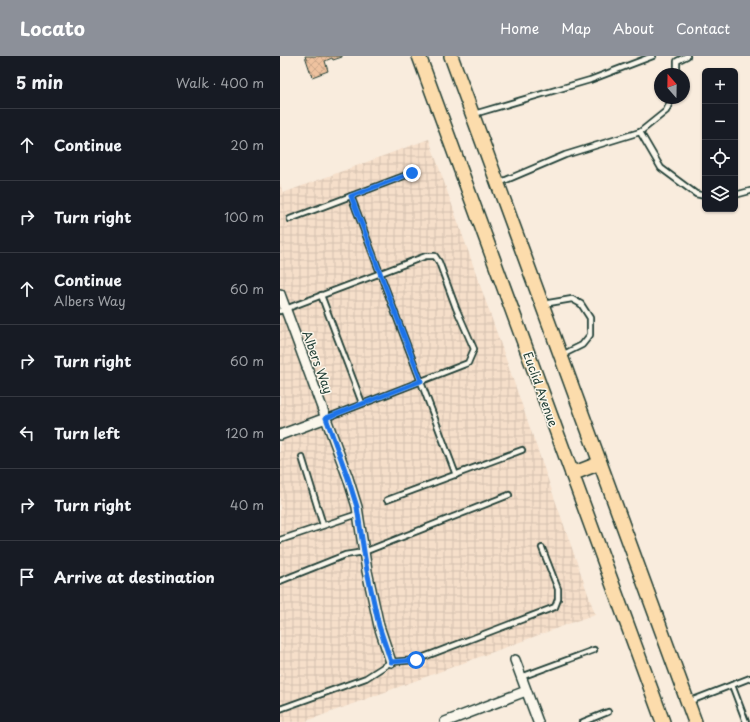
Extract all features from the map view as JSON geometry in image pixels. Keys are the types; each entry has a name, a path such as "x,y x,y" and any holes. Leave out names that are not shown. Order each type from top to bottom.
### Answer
{"main road":[{"name":"Euclid Avenue","path":"419,56 663,722"},
{"path":"451,56 695,722"},
{"path":"572,474 600,463"}],"street":[{"name":"Albers Way","path":"280,294 283,310 348,478 357,511 379,626 391,662"},
{"path":"280,435 326,418"},
{"path":"515,660 538,722"},
{"path":"445,722 526,691"}],"lane":[{"path":"472,114 590,80 653,56"},
{"path":"677,68 677,61 687,56"},
{"path":"498,184 565,155 640,132 666,111 669,104"},
{"path":"640,132 661,168 696,194 702,195"},
{"path":"290,219 412,173"},
{"path":"738,194 750,191"},
{"path":"351,196 456,475"},
{"path":"283,310 426,256 434,256 440,262 456,308 474,349 468,363 326,418"},
{"path":"321,295 362,403"},
{"path":"542,304 572,299 581,304 590,318 590,335 582,345 560,355"},
{"path":"387,500 522,450"},
{"path":"302,457 323,525"},
{"path":"280,581 345,555 364,552 509,495"},
{"path":"280,540 357,511"},
{"path":"280,710 366,678 391,662 416,660 555,607 558,598 558,589 542,548"},
{"path":"521,677 594,650"},
{"path":"688,702 750,678"},
{"path":"732,685 746,722"},
{"path":"583,722 608,712"}],"shaded area":[{"path":"429,139 595,614 304,722 280,722 280,184 283,193"}],"building":[{"path":"305,56 342,57 333,60 332,58 325,61 328,71 312,77"}],"route":[{"path":"412,173 351,196 421,381 326,418 357,507 367,571 379,626 391,662 416,660"}]}
